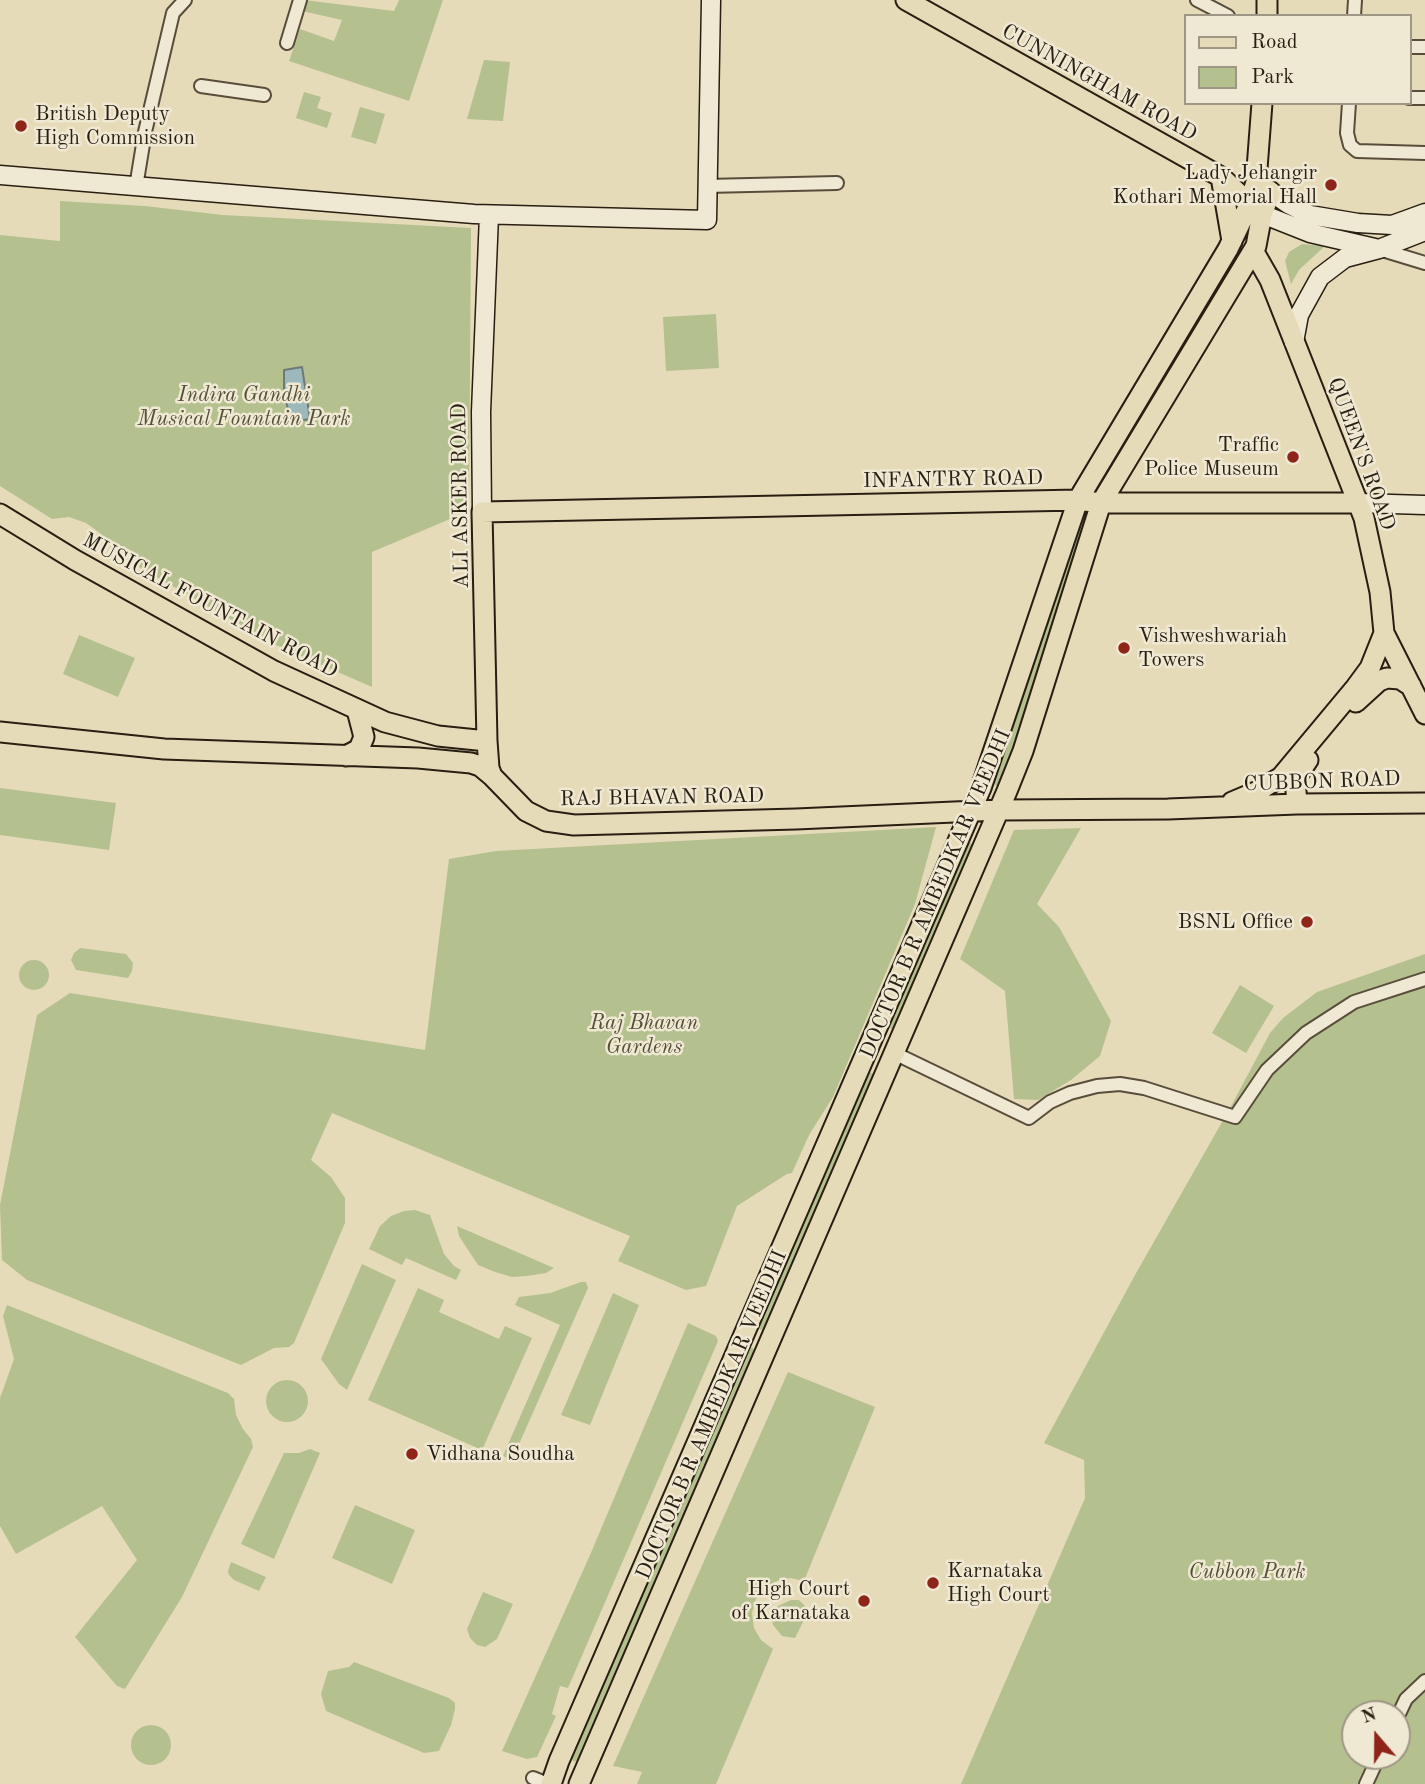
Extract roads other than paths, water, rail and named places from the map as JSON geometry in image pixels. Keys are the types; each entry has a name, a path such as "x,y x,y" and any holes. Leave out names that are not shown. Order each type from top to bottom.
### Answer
{"main road":[{"name":"CUNNINGHAM ROAD","path":"906,0 1221,177 1256,210"},
{"path":"1221,177 1261,183 1262,105"},
{"path":"1221,177 1232,241 1254,252"},
{"name":"DOCTOR B R AMBEDKAR VEEDHI","path":"579,1784 999,810 1023,751 1101,503 1254,252 1256,210 1261,183"},
{"name":"DOCTOR B R AMBEDKAR VEEDHI","path":"550,1784 863,1056 972,811 1077,500 1232,241 1256,210"},
{"name":"QUEEN'S ROAD","path":"1254,252 1270,280 1364,518 1380,592 1384,633 1425,714"},
{"name":"INFANTRY ROAD","path":"482,512 1077,500 1101,503 1358,503"},
{"name":"ALI ASKER ROAD","path":"482,512 487,741 492,776"},
{"name":"MUSICAL FOUNTAIN ROAD","path":"0,514 75,560 274,671 357,710 385,722 438,736 487,741"},
{"path":"1220,807 1258,791 1281,777 1356,687 1370,667 1384,633"},
{"path":"1297,804 1294,783 1297,774 1364,692 1387,677 1400,679 1411,686"},
{"path":"346,756 359,749 364,737 357,710"},
{"name":"RAJ BHAVAN ROAD","path":"0,732 164,749 459,761 480,766 526,811 546,821 573,825 999,810 1220,807"},
{"name":"CUBBON ROAD","path":"1220,807 1425,803"},
{"path":"929,813 947,831 939,857 942,875"},
{"path":"875,1029 894,1052"},
{"path":"863,1056 894,1052"}],"street":[{"path":"136,187 145,132 173,13 185,0"},
{"path":"287,43 300,0"},
{"path":"0,176 489,215 707,220 711,0"},
{"path":"1197,0 1224,14"},
{"path":"201,86 264,95"},
{"path":"1349,105 1347,133 1350,145 1357,151 1425,153"},
{"path":"706,186 837,183"},
{"path":"1261,183 1288,204 1310,215 1358,223 1392,225 1425,213"},
{"path":"1256,210 1310,233 1425,263"},
{"name":"ALI ASKER ROAD","path":"482,512 481,412 489,215"},
{"path":"1294,342 1299,315 1320,277 1345,258 1379,249 1425,231"},
{"name":"INFANTRY ROAD","path":"1358,503 1425,505"},
{"path":"894,1052 1028,1118 1070,1093 1097,1086 1120,1084 1144,1088 1235,1117 1267,1070 1306,1033 1354,1002 1425,979"},
{"path":"1406,1700 1425,1681"},
{"path":"539,1784 533,1778 550,1784"}],"water":[{"path":"302,367 310,419 292,422 284,395 284,370"}],"place":[{"name":"British Deputy High Commission","path":"21,126"},
{"name":"Lady Jehangir Kothari Memorial Hall","path":"1331,185"},
{"name":"Traffic Police Museum","path":"1293,457"},
{"name":"Vishweshwariah Towers","path":"1124,648"},
{"name":"BSNL Office","path":"1307,922"},
{"name":"Vidhana Soudha","path":"412,1454"},
{"name":"Karnataka High Court","path":"933,1583"},
{"name":"High Court of Karnataka","path":"864,1601"}],"park label":[{"name":"Indira Gandhi Musical Fountain Park","path":"244,407"},
{"name":"Raj Bhavan Gardens","path":"644,1035"},
{"name":"Cubbon Park","path":"1247,1572"}]}
